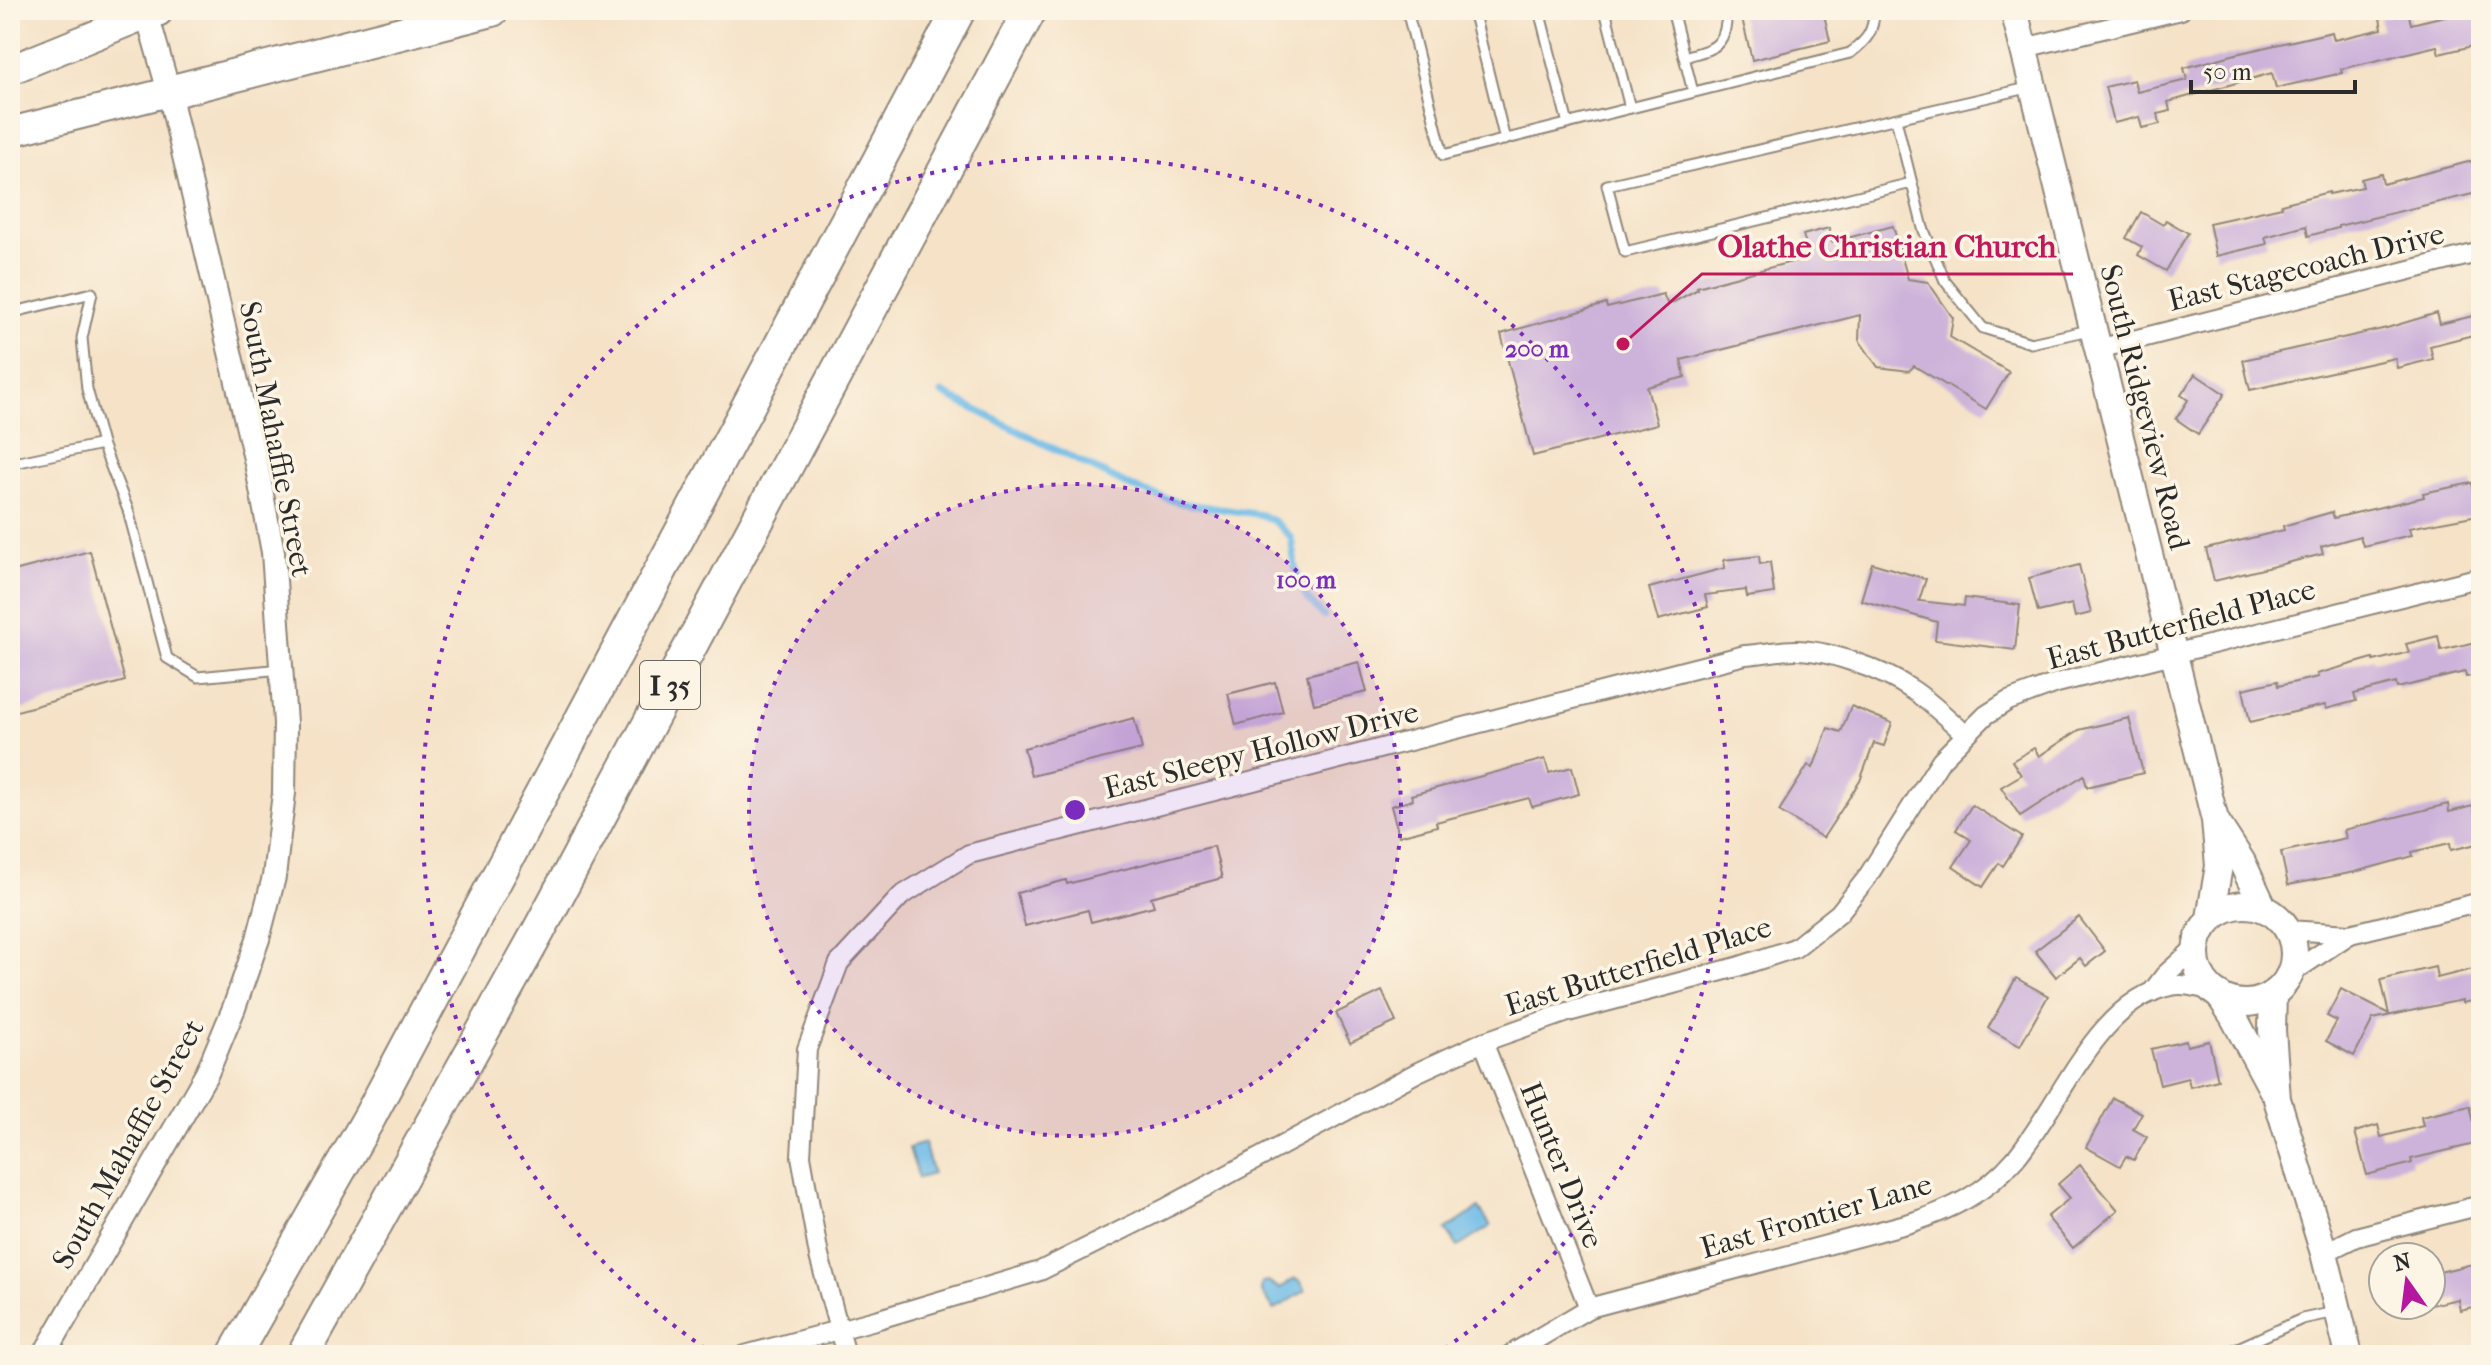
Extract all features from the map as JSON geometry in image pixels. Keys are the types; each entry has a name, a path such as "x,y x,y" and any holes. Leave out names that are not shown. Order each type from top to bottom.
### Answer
{"highway":[{"path":"169,92 492,10"},
{"name":"I 35","path":"234,1355 369,1118 959,10"},
{"name":"I 35","path":"303,1355 531,946 1030,10"}],"main road":[{"name":"South Ridgeview Road","path":"2014,10 2215,820"},
{"path":"10,70 150,11"},
{"path":"10,132 169,92"},
{"path":"2215,820 2242,862 2264,909"},
{"path":"2210,918 2219,866 2215,820"},
{"path":"2216,993 2227,1000 2242,1003 2258,1001 2273,994 2290,974 2294,953 2288,930 2272,912 2240,905 2224,909 2210,918 2201,931 2196,947 2196,963 2202,979 2233,1016 2277,1099 2324,1253 2349,1355"},
{"path":"2273,994 2277,1099"}],"street":[{"path":"2024,48 2181,10"},
{"name":"South Mahaffie Street","path":"44,1355 207,1073 244,980 274,877 284,793 285,723 273,552 256,463 150,11"},
{"name":"East Stagecoach Drive","path":"2095,339 2481,252"},
{"name":"East Butterfield Place","path":"745,1355 1040,1271 1168,1207 1418,1072 1483,1042 1568,1012 1737,967 1795,948 1820,930 1866,879 1941,760 1986,715 2008,701 2057,683 2481,577"},
{"name":"East Sleepy Hollow Drive","path":"846,1355 819,1256 801,1156 807,1049 839,963 901,896 969,854 1745,655 1796,650 1826,653 1883,672 1933,704 1966,735"},
{"path":"2288,930 2350,934 2481,902"},
{"path":"2290,974 2350,934"},
{"path":"2152,992 2165,975 2196,947"},
{"path":"2152,992 2170,986 2188,985 2216,993"},
{"name":"East Frontier Lane","path":"1510,1355 1589,1308 1910,1223 1971,1197 2013,1161 2091,1044 2116,1017 2152,992"},
{"name":"Hunter Drive","path":"1483,1042 1589,1308"},
{"path":"2324,1253 2356,1237 2481,1205"}],"lane":[{"path":"1407,10 1443,155 1850,53 1866,41 1874,25 1874,10"},
{"path":"1473,10 1505,140"},
{"path":"1539,10 1568,124"},
{"path":"1605,10 1630,108"},
{"path":"1672,10 1693,92"},
{"path":"1684,57 1710,50 1719,44 1725,36 1726,23"},
{"path":"1912,183 1625,252 1607,185 2034,87"},
{"path":"1896,119 1923,228 1945,281 1983,328 2031,343 2095,339"},
{"path":"10,313 92,293 82,338 87,389 102,444 128,510 167,658 198,677 282,669"},
{"path":"10,464 102,444"},
{"path":"2230,1355 2229,1352 2302,1319 2338,1311"}],"water":[{"path":"924,1143 933,1174 918,1178 909,1148"},
{"path":"1479,1208 1491,1226 1458,1247 1446,1230"},
{"path":"1295,1279 1301,1282 1305,1291 1274,1310 1261,1291 1262,1283 1268,1282 1280,1288"}],"building":[{"path":"1740,10 1823,10 1830,41 1752,60"},
{"path":"2481,10 2481,44 2439,54 2437,46 2276,88 2272,73 2168,102 2170,111 2158,114 2160,124 2142,128 2139,117 2114,123 2105,87 2134,80 2137,92 2187,80 2184,68 2332,32 2334,40 2382,29 2380,18 2408,11 2411,24"},
{"path":"2476,160 2481,192 2308,236 2306,226 2265,237 2267,244 2216,256 2209,223 2282,207 2281,204 2329,192 2363,187 2361,179 2381,174 2383,184"},
{"path":"2141,212 2163,225 2166,220 2188,233 2166,271 2138,255 2142,247 2126,238"},
{"path":"1893,226 1908,279 1928,282 1953,318 1950,337 2009,372 1986,409 1914,366 1909,371 1878,367 1859,340 1860,315 1681,360 1685,377 1647,387 1657,424 1533,456 1501,334 1606,304 1607,308 1663,294 1668,305 1697,287 1810,257 1803,235 1829,228 1832,242"},
{"path":"2437,313 2440,324 2481,314 2481,333 2430,346 2433,359 2397,368 2395,358 2250,390 2243,360 2387,328"},
{"path":"2195,374 2225,394 2198,434 2176,419 2188,400 2181,395"},
{"path":"2472,483 2478,515 2409,528 2411,535 2363,546 2360,536 2321,547 2323,554 2214,581 2206,549 2284,530 2283,526 2332,512 2334,518"},
{"path":"90,551 125,681 10,713 10,572"},
{"path":"1759,556 1760,564 1770,562 1774,593 1747,597 1746,590 1705,595 1708,607 1658,620 1649,588 1725,568 1724,560"},
{"path":"1872,563 1926,579 1919,601 1964,606 1965,598 2020,605 2015,650 1935,640 1937,622 1861,600"},
{"path":"2079,565 2091,613 2075,617 2072,604 2038,612 2029,578"},
{"path":"2438,636 2441,650 2481,641 2481,674 2466,677 2465,672 2397,688 2396,683 2354,694 2356,701 2250,722 2243,689 2277,681 2278,686 2318,677 2317,674 2373,658 2374,661 2409,652 2406,644"},
{"path":"1359,662 1367,692 1314,704 1307,675"},
{"path":"1275,682 1283,712 1236,725 1228,694"},
{"path":"1851,706 1892,723 1884,746 1874,743 1860,781 1823,838 1779,811 1808,765 1813,768 1828,728 1841,732"},
{"path":"1134,718 1142,749 1031,776 1024,748"},
{"path":"2129,718 2143,773 2087,787 2084,775 2020,816 2001,787 2021,775 2012,761 2034,748 2039,756 2079,730"},
{"path":"1545,759 1549,773 1572,767 1579,794 1532,807 1529,798 1436,822 1437,826 1399,836 1391,806 1413,800 1411,795"},
{"path":"2448,804 2449,812 2473,806 2481,843 2451,850 2450,843 2412,852 2413,856 2355,872 2288,885 2281,852 2346,838 2344,830"},
{"path":"1972,805 2022,837 2003,866 1999,863 1983,887 1953,867 1971,840 1956,830"},
{"path":"1214,846 1222,878 1151,897 1154,906 1091,922 1088,910 1025,926 1017,893 1066,880 1067,884"},
{"path":"2079,917 2105,951 2086,966 2080,958 2056,977 2035,951"},
{"path":"2435,967 2437,978 2481,967 2481,999 2462,1003 2462,1000 2373,1019 2354,1056 2326,1041 2337,1021 2327,1016 2341,989 2389,1014 2381,980"},
{"path":"2016,978 2048,996 2020,1046 1988,1028"},
{"path":"1382,991 1396,1022 1350,1043 1336,1013"},
{"path":"2186,1041 2187,1046 2209,1041 2218,1080 2190,1087 2188,1078 2160,1085 2151,1049"},
{"path":"2113,1098 2142,1113 2133,1129 2147,1137 2134,1160 2126,1156 2120,1166 2086,1147"},
{"path":"2470,1106 2479,1143 2411,1159 2412,1163 2367,1175 2355,1132 2378,1125 2381,1137 2423,1126 2421,1117"},
{"path":"2080,1165 2118,1210 2073,1248 2047,1217 2070,1198 2058,1184"},
{"path":"2481,1262 2481,1305 2460,1310 2458,1299 2447,1301 2447,1270"}],"waterway":[{"path":"942,393 1131,487 1181,503 1262,515 1275,522 1291,537 1295,567 1306,597 1324,616"}],"place":[{"name":"Olathe Christian Church","path":"1623,344"}]}
